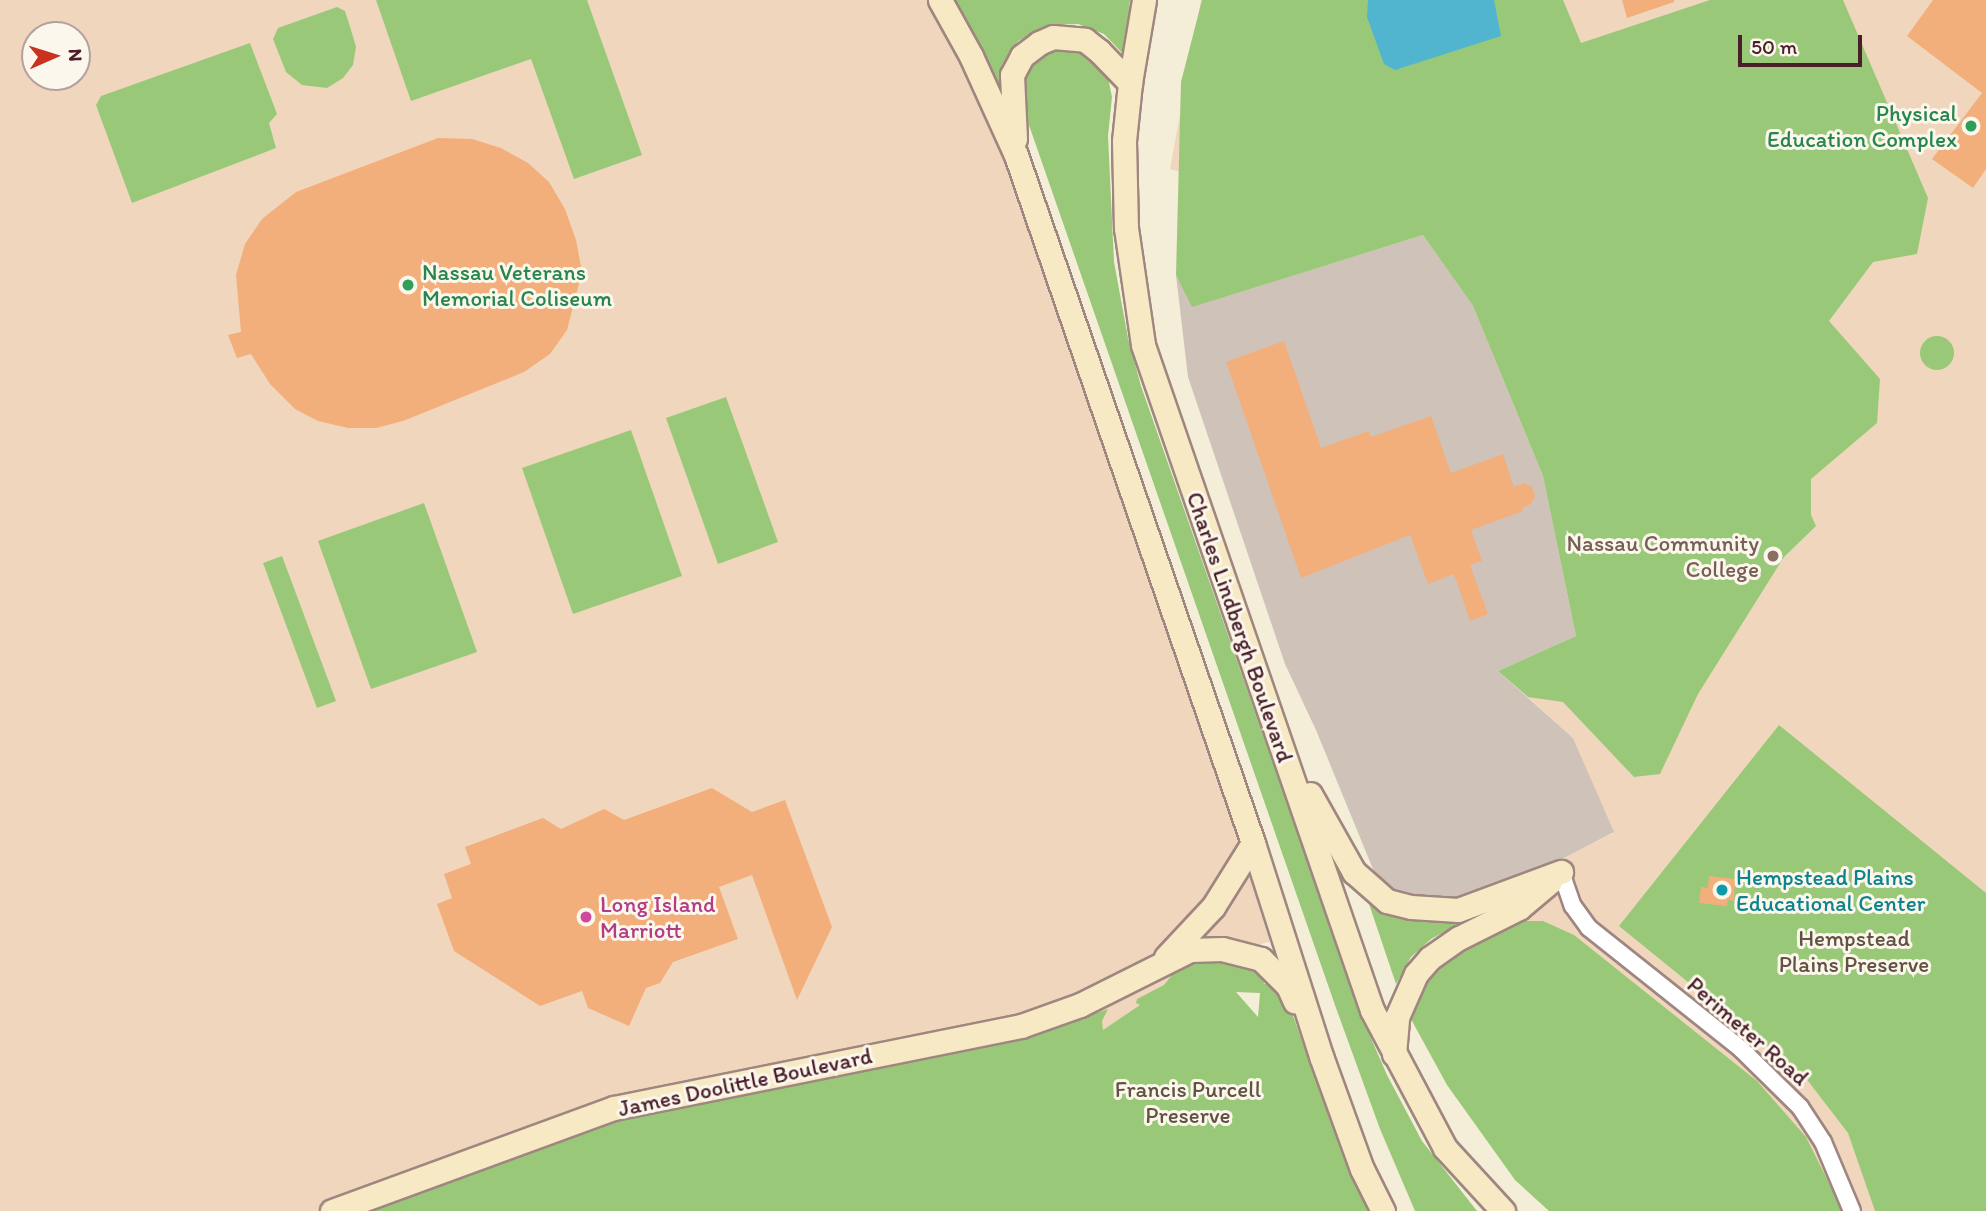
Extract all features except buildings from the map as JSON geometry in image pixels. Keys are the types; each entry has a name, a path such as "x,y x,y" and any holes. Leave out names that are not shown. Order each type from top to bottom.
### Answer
{"main road":[{"path":"940,0 971,56 1016,155 1252,843 1321,1056 1362,1169 1383,1211"},
{"name":"Charles Lindbergh Boulevard","path":"1144,0 1130,83 1124,141 1126,228 1143,345 1368,999 1394,1055 1445,1149 1503,1211"},
{"path":"1016,155 1012,75 1022,56 1039,43 1053,37 1084,40 1099,51 1130,83"},
{"path":"1276,732 1354,872 1387,901 1411,907 1458,909 1561,872"},
{"name":"James Doolittle Boulevard","path":"1159,963 1213,907 1252,843"},
{"path":"1394,1055 1400,1008 1416,974 1430,958 1459,938 1519,908 1561,872"},
{"name":"James Doolittle Boulevard","path":"332,1211 614,1108 1021,1026 1080,1005 1159,963 1190,950 1222,949 1261,959 1288,986 1321,1056"}],"street":[{"name":"Perimeter Road","path":"1561,872 1607,944 1741,1049 1800,1107 1823,1142 1852,1211"}],"shaded area":[{"path":"0,0 936,0 1014,158 1279,939 1208,959 1093,1037 410,1211 0,1211"},
{"name":"Nassau Community College","path":"1201,0 1986,0 1986,1211 1648,1211 1612,1179 1521,921 1561,872 1562,859 1613,833 1573,738 1528,697 1576,636 1543,476 1473,306 1423,235 1170,169"},
{"path":"1423,235 1473,306 1543,476 1576,636 1498,671 1573,738 1614,832 1562,859 1462,899 1429,903 1391,894 1375,874 1316,730 1285,664 1188,377 1176,275 1193,306"}],"green space":[{"path":"376,0 587,0 642,155 574,179 531,59 411,101"},
{"path":"951,0 1130,0 1125,56 1104,34 1078,24 1049,25 1018,41 1002,65 1000,90 975,38"},
{"path":"1202,0 1563,0 1581,43 1710,0 1843,0 1928,198 1917,254 1873,262 1829,321 1880,379 1877,423 1811,479 1811,515 1816,526 1784,557 1698,694 1660,774 1634,777 1563,702 1528,697 1498,671 1576,636 1543,476 1473,306 1423,235 1192,307 1176,275 1181,82"},
{"path":"337,7 345,11 356,47 353,65 343,78 327,88 302,85 286,72 273,39 278,28"},
{"path":"250,43 277,114 269,123 276,148 132,203 96,105 101,96"},
{"path":"1071,46 1093,54 1107,73 1112,97 1108,136 1114,262 1128,338 1141,386 1360,1013 1387,1075 1422,1141 1477,1211 1415,1211 1380,1129 1336,1008 1022,105 1021,81 1033,60 1051,48"},
{"path":"1937,336 1949,341 1954,353 1949,365 1937,370 1925,365 1920,353 1925,341"},
{"path":"726,397 778,542 718,564 666,418"},
{"path":"631,430 682,576 573,614 522,468"},
{"path":"424,503 477,652 371,689 318,541"},
{"path":"282,556 336,701 317,708 263,563"},
{"name":"Hempstead Plains Preserve","path":"1779,725 1986,893 1986,1211 1875,1211 1848,1133 1805,1077 1619,926"},
{"path":"1365,892 1479,913 1431,939 1411,957 1396,984"},
{"path":"1521,921 1543,921 1574,935 1757,1081 1806,1137 1843,1211 1549,1211 1515,1180 1447,1085 1412,1021 1409,1000 1437,958 1500,927"},
{"name":"Francis Purcell Preserve","path":"1212,955 1262,968 1264,984 1273,982 1285,993 1335,1133 1368,1211 370,1211 639,1114 1019,1040 1108,1009 1102,1021 1103,1030 1140,1005 1136,1003 1137,999 1164,985 1175,971","holes":["1236,992 1260,993 1258,1017"]}],"water":[{"path":"1368,0 1494,0 1501,36 1395,70 1384,64 1367,17"}],"place":[{"name":"Physical Education Complex","path":"1971,126"},
{"name":"Nassau Veterans Memorial Coliseum","path":"408,285"},
{"name":"Nassau Community College","path":"1773,556"},
{"name":"Hempstead Plains Educational Center","path":"1722,890"},
{"name":"Long Island Marriott","path":"586,917"}]}
